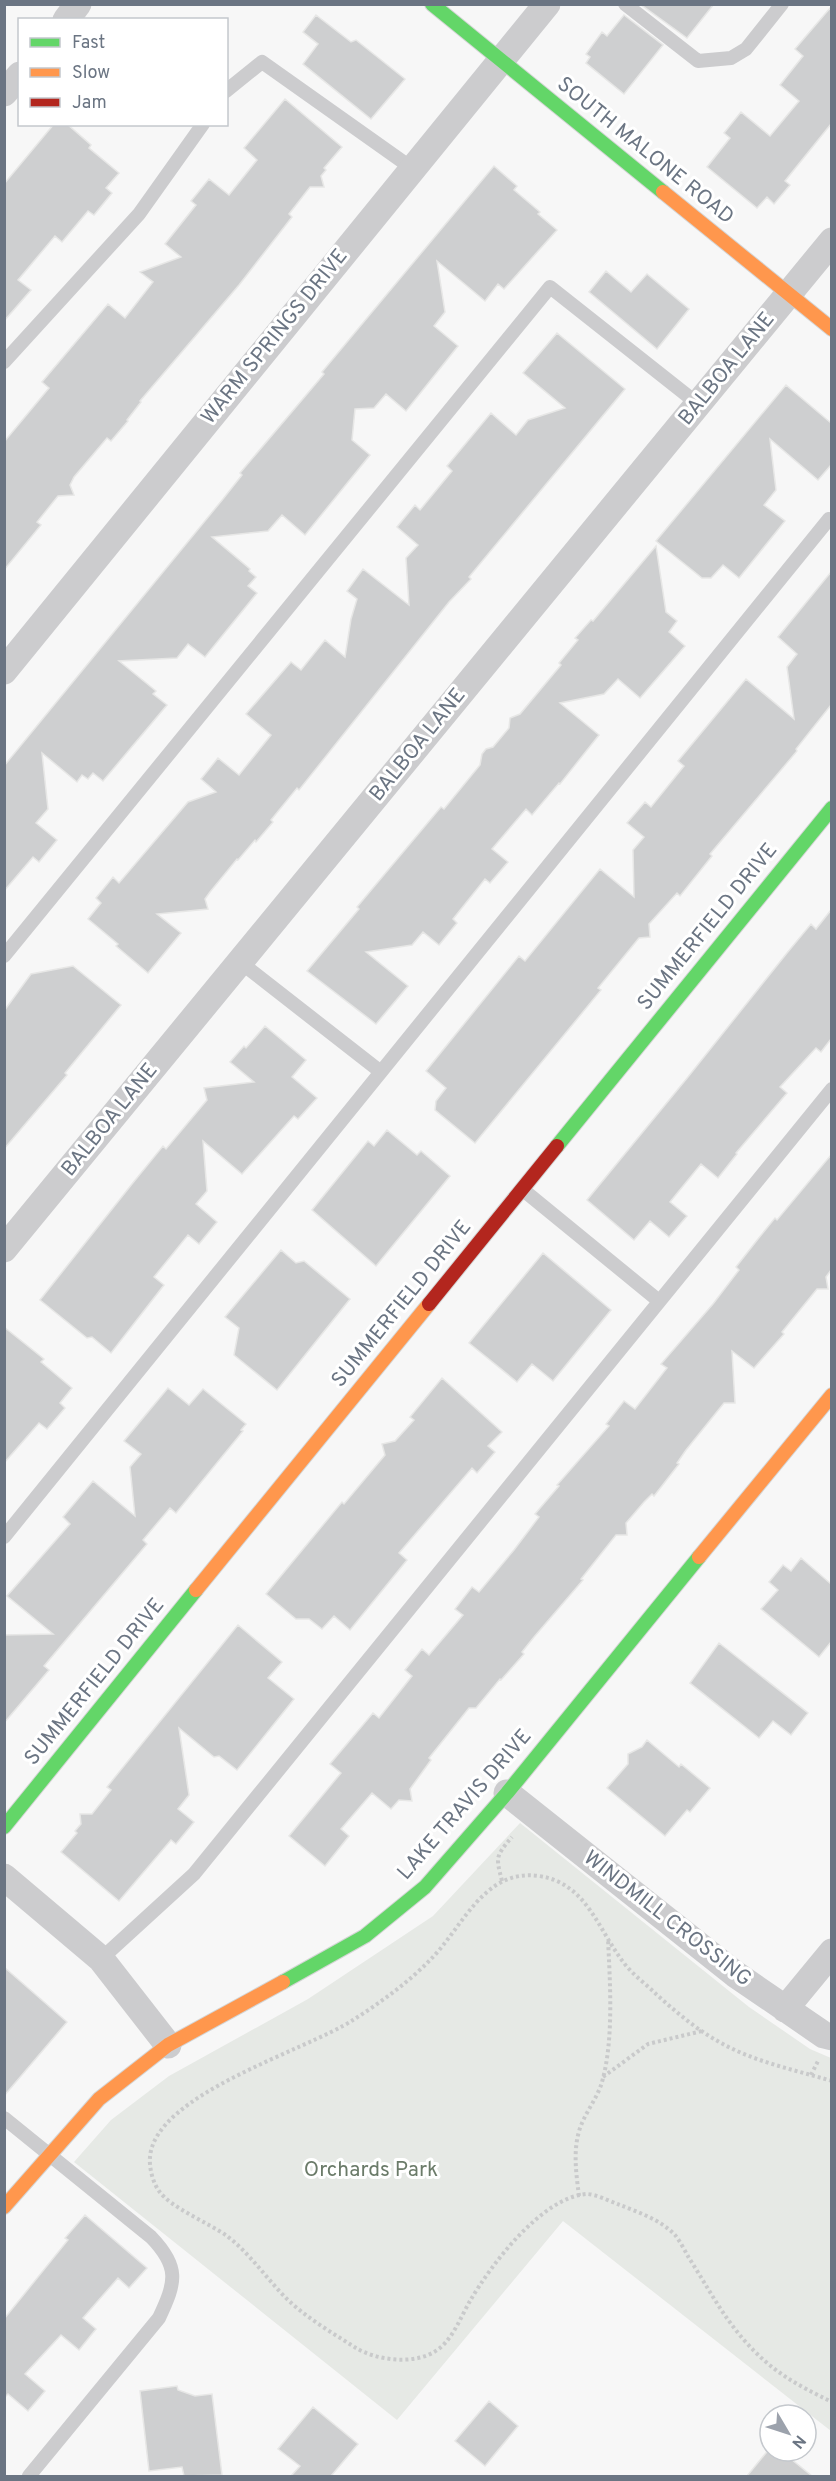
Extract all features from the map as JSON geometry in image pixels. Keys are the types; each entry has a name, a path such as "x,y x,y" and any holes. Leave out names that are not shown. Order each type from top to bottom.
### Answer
{"street":[{"path":"68,18 78,4"},
{"name":"SOUTH MALONE ROAD","path":"432,4 831,329"},
{"name":"WARM SPRINGS DRIVE","path":"4,670 547,4"},
{"path":"4,93 18,77"},
{"name":"BALBOA LANE","path":"4,1249 831,241"},
{"name":"SUMMERFIELD DRIVE","path":"4,1827 831,808"},
{"name":"LAKE TRAVIS DRIVE","path":"4,2207 99,2099 168,2044 365,1936 425,1887 507,1793 831,1395"},
{"name":"WINDMILL CROSSING","path":"507,1793 735,1974 785,2009 831,2037"},
{"path":"4,1877 101,1959 168,2044"},
{"path":"785,2009 831,1952"}],"lane":[{"path":"625,4 698,61 731,58 746,48 782,4"},
{"path":"228,89 262,62 413,169"},
{"path":"4,362 139,214 201,126"},
{"path":"4,956 550,287 698,404"},
{"path":"4,1537 821,528 829,519 831,521"},
{"path":"240,962 381,1072"},
{"path":"101,1959 194,1874 831,1089"},
{"path":"522,1190 659,1301"},
{"path":"4,2118 151,2237 164,2252 172,2269 172,2291 159,2318 29,2476"}],"path":[{"path":"502,1881 496,1862 499,1854 532,1813"},
{"path":"831,2081 756,2059 722,2044 702,2031 677,2013 625,1965 588,1906 576,1892 558,1881 537,1875 516,1876 502,1881 484,1893 433,1957 410,1978 352,2021 198,2096 160,2130 151,2154 151,2170 155,2182 166,2198 226,2236 256,2262 284,2296 309,2317 362,2352 407,2360 434,2352 451,2335 502,2253 529,2225 566,2199 589,2194 644,2213 675,2235 722,2313 746,2343 782,2376 831,2402"},
{"path":"579,2196 574,2164 581,2126 603,2077 610,2001 608,1938"},
{"path":"603,2077 648,2044 702,2031"}],"green space":[{"name":"Orchards Park","path":"520,1823 749,2007 810,2049 831,2058 831,2431 818,2421 818,2403 795,2403 563,2221 397,2420 74,2162 111,2120 169,2076 308,1999 433,1916"}],"building":[{"path":"640,4 714,4 687,38"},
{"path":"831,7 831,124 785,181 790,185 774,204 767,197 757,208 707,167 730,138 724,133 741,112 770,136 799,101 780,85 803,56 795,49"},
{"path":"316,15 351,42 356,40 405,79 371,119 303,64 318,44 303,32"},
{"path":"624,15 663,45 624,94 586,63 590,57 586,54 602,32 607,36"},
{"path":"285,99 342,147 324,168 326,170 321,176 324,187 310,187 289,214 292,217 239,285 140,401 128,421 111,441 107,438 74,477 70,485 74,495 58,496 37,522 41,525 4,570 4,442 49,388 42,382 108,304 125,318 153,282 140,272 181,257 165,244 196,205 191,201 209,179 229,195 257,160 244,148"},
{"path":"52,126 69,126 91,145 89,148 119,173 106,188 112,193 94,215 88,211 62,242 55,236 18,280 31,290 4,321 4,184"},
{"path":"494,166 517,186 514,190 557,230 504,289 498,284 485,301 437,261 445,312 434,326 458,346 406,411 386,394 374,408 355,409 352,440 370,455 305,535 282,515 268,531 212,537 250,569 249,571 256,577 248,586 257,593 205,657 188,644 177,658 119,661 156,691 153,694 167,705 103,781 93,773 88,779 82,775 77,782 42,753 48,809 36,823 57,840 39,862 33,857 4,891 4,766 223,499 242,475 240,473 324,374 322,372"},
{"path":"606,271 631,292 647,274 689,309 657,349 589,292"},
{"path":"557,333 625,389 469,577 471,579 449,602 299,790 297,788 271,820 273,822 237,859 210,892 205,899 208,909 157,914 181,933 148,973 88,919 101,903 96,898 113,877 119,883 188,802 216,792 201,779 218,758 239,775 271,735 246,714 291,662 301,670 325,640 345,657 351,619 357,599 347,591 363,569 409,605 406,558 418,545 397,527 415,505 420,510 452,471 447,466 491,413 516,435 528,420 565,408 523,373"},
{"path":"786,385 831,423 831,465 818,480 770,439 776,490 764,505 785,521 739,578 723,565 711,578 702,578 656,541"},
{"path":"656,546 666,612 677,621 669,632 685,646 640,698 618,679 604,694 560,703 599,735 532,815 526,809 492,849 508,862 490,883 485,879 453,919 457,923 439,945 423,932 412,945 366,952 408,986 376,1024 307,971 359,909 357,907 441,807 444,809 480,765 482,754 486,749 493,747 509,728 510,718 520,714 561,665 559,663 578,640 575,638 591,620 593,621"},
{"path":"831,572 831,705 796,749 797,751 710,854 712,856 680,896 677,893 649,924 650,937 639,938 598,988 601,990 475,1143 435,1110 436,1101 446,1088 426,1071 519,956 525,961 600,869 634,897 633,850 644,837 627,823 645,802 651,807 684,766 678,761 746,679 794,719 787,667 797,654 778,637"},
{"path":"831,910 831,1039 821,1052 816,1048 780,1087 787,1093 718,1178 701,1164 670,1202 687,1216 669,1237 650,1221 634,1240 587,1200 811,924 816,929"},
{"path":"73,966 121,1005 65,1073 67,1075 4,1149 4,1011 31,974"},
{"path":"265,1026 306,1060 292,1077 317,1098 298,1119 294,1116 242,1174 203,1141 207,1191 196,1204 217,1222 199,1244 188,1235 154,1277 164,1285 111,1353 92,1337 87,1338 40,1300 163,1146 166,1149 207,1100 204,1088 254,1082 230,1062"},
{"path":"387,1130 417,1155 421,1151 450,1176 376,1266 312,1210 368,1141 374,1146"},
{"path":"831,1155 831,1270 826,1277 828,1289 817,1289 782,1332 784,1334 754,1368 732,1351 735,1403 724,1403 686,1450 677,1463 679,1464 654,1496 652,1494 626,1523 627,1535 616,1535 581,1579 583,1580 522,1652 524,1654 476,1708 469,1708 429,1758 431,1760 410,1789 412,1801 399,1800 391,1809 372,1793 341,1829 349,1836 325,1866 289,1836 341,1773 330,1764 373,1713 379,1718 412,1676 405,1670 422,1649 429,1655 463,1615 455,1609 472,1587 479,1592 514,1550 539,1517 535,1514 559,1486 557,1485 609,1426 606,1424 624,1401 635,1409 667,1368 661,1364 713,1304 739,1270 736,1267 775,1218 777,1220"},
{"path":"281,1250 296,1263 304,1261 350,1299 277,1390 234,1355 239,1328 225,1317"},
{"path":"543,1253 611,1310 553,1381 532,1364 517,1382 469,1343"},
{"path":"4,1327 44,1359 41,1362 72,1388 60,1403 65,1408 47,1429 39,1423 4,1463"},
{"path":"442,1378 502,1432 488,1446 495,1452 477,1473 472,1468 399,1553 407,1560 350,1630 334,1616 322,1629 309,1619 296,1619 266,1594 342,1502 344,1504 385,1455 382,1444 395,1441 414,1420 410,1417"},
{"path":"168,1388 189,1405 203,1389 246,1424 241,1430 243,1431 176,1513 170,1508 143,1540 147,1544 44,1666 49,1670 4,1723 4,1635 53,1634 7,1596 70,1524 63,1517 93,1481 135,1516 130,1467 141,1454 124,1441"},
{"path":"801,1558 831,1584 831,1642 819,1657 761,1609 778,1590 769,1582 783,1565 791,1571"},
{"path":"238,1625 282,1662 268,1678 294,1699 237,1770 219,1756 214,1757 179,1728 189,1795 178,1809 194,1822 176,1844 171,1840 119,1901 61,1852 77,1833 75,1831 81,1824 80,1814 92,1814 111,1790 107,1787"},
{"path":"719,1643 808,1713 791,1735 773,1721 759,1738 690,1683"},
{"path":"647,1740 679,1767 681,1764 710,1788 690,1812 687,1810 665,1836 607,1788 628,1764 628,1754 642,1747"},
{"path":"4,1967 67,2022 4,2096"},
{"path":"85,2215 147,2268 129,2288 118,2278 83,2318 96,2329 79,2350 61,2335 25,2374 45,2391 28,2411 8,2394 4,2398 4,2319 68,2240 65,2238"},
{"path":"177,2386 178,2390 195,2396 212,2394 222,2475 184,2476 182,2467 149,2471 140,2391"},
{"path":"489,2401 518,2426 485,2466 455,2441"},
{"path":"313,2407 358,2444 331,2476 291,2476 300,2466 278,2449"},
{"path":"758,2463 796,2463 812,2476 747,2476"}],"traffic: fast":[{"path":"432,4 663,192"},
{"path":"557,1146 832,808"},
{"path":"283,1982 365,1936 425,1887 507,1793 699,1557"},
{"path":"4,1827 196,1590"}],"traffic: slow":[{"path":"663,192 832,329"},
{"path":"196,1590 429,1304"},
{"path":"699,1557 832,1395"},
{"path":"4,2207 99,2099 168,2045 283,1982"}],"traffic: jam":[{"path":"429,1304 557,1146"}]}
